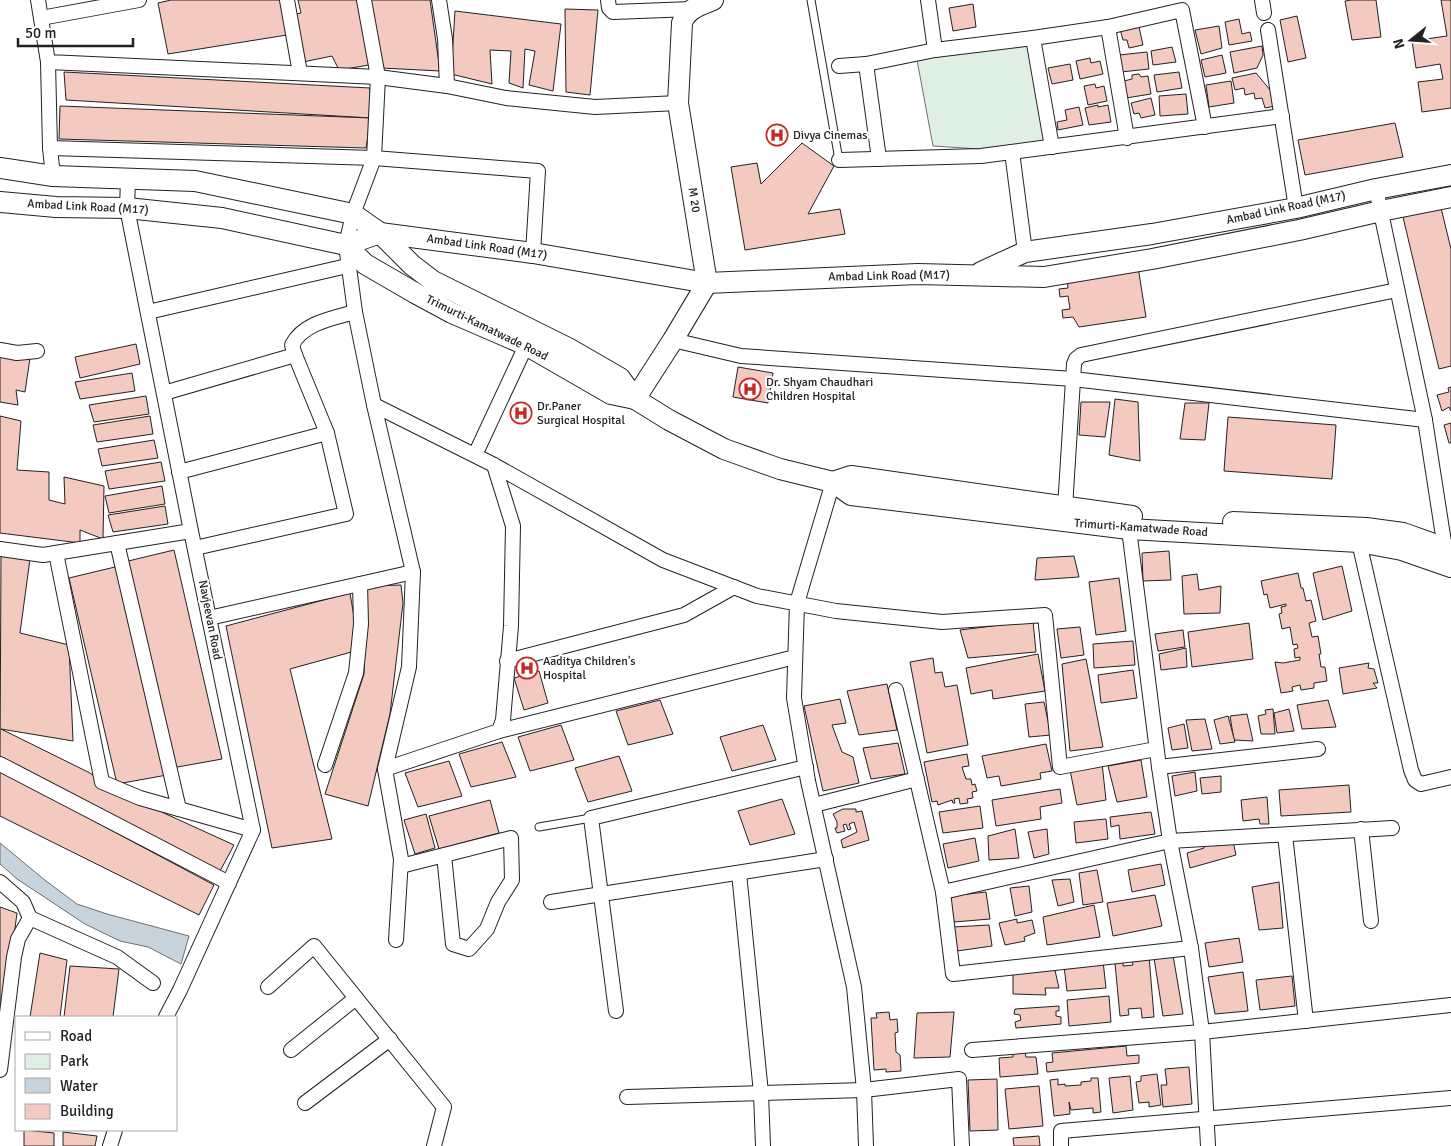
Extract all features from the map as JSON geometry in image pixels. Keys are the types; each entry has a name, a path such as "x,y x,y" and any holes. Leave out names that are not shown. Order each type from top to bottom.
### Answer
{"street":[{"path":"38,0 48,62 50,148 53,176"},
{"path":"41,18 115,2 139,0"},
{"path":"287,0 300,73"},
{"path":"364,0 378,77 374,158 353,214 346,245 347,266 374,406 413,572 409,668 385,769 401,859 396,940"},
{"path":"439,0 445,39 447,86"},
{"path":"608,0 609,8 614,12 692,9 714,0"},
{"path":"928,0 935,50"},
{"name":"M 20","path":"692,9 684,16 682,23 678,104 707,282"},
{"path":"839,66 866,64 935,50 1033,38 1108,26 1182,10 1205,126"},
{"path":"1108,26 1127,138"},
{"path":"1268,30 1296,208"},
{"path":"1033,38 1052,147"},
{"path":"48,62 378,77 447,86 506,98 596,107 678,104"},
{"path":"866,64 879,159"},
{"path":"839,160 981,156 1282,116"},
{"path":"50,148 374,158 538,171 533,253"},
{"path":"1012,152 1025,252"},
{"path":"0,168 53,176 195,182 353,214"},
{"name":"Ambad Link Road (M17)","path":"977,274 1025,252 1152,234 1296,208 1376,189 1451,175"},
{"name":"Navjeevan Road","path":"128,179 127,208 191,532 253,830"},
{"path":"1376,189 1425,420 1449,558"},
{"name":"Ambad Link Road (M17)","path":"0,202 56,207 127,208 222,218 346,245 380,233 533,253 707,282 909,274 977,274 1044,277 1250,240 1451,197"},
{"name":"Trimurti-Kamatwade Road","path":"353,214 380,233 412,265 433,281 530,337"},
{"name":"Trimurti-Kamatwade Road","path":"346,245 365,264 452,313 568,348 620,378 635,399 677,425 724,449 780,469 833,482 851,495 1130,523 1359,542 1449,558"},
{"path":"148,312 347,266"},
{"path":"635,399 674,340 707,282"},
{"path":"1065,508 1073,379 1076,359 1086,354 1397,290"},
{"path":"195,548 346,514 326,433 292,345 296,337 310,327 355,312"},
{"path":"475,455 530,337"},
{"path":"674,340 741,356 1073,379 1425,420"},
{"path":"0,350 17,353 37,351"},
{"path":"164,393 295,356"},
{"path":"374,406 494,464 663,560 757,596 836,611 942,622 1045,615 1060,767 1156,749"},
{"path":"179,472 326,433"},
{"path":"494,464 513,526 508,661 503,720 499,731"},
{"name":"Trimurti-Kamatwade Road","path":"833,482 851,476 1065,508 1130,523 1366,528 1403,533 1449,558"},
{"path":"833,482 797,603 794,698 806,767 854,987 864,1090 866,1146"},
{"path":"1130,523 1156,749 1170,840 1191,948 1202,1032 1208,1146"},
{"path":"0,549 43,555 191,532"},
{"path":"1359,542 1411,770 1415,780 1421,784 1451,778"},
{"path":"117,543 179,809"},
{"path":"56,553 102,782 140,798 253,830 167,1016"},
{"path":"209,618 413,572"},
{"path":"325,765 356,673 362,624 360,584"},
{"path":"508,661 684,615 734,587"},
{"path":"385,769 499,731 795,657"},
{"path":"896,690 943,892 953,974 1191,948"},
{"path":"1159,767 1318,749"},
{"path":"0,764 229,883"},
{"path":"616,1011 591,818 806,767"},
{"path":"814,805 917,779"},
{"path":"943,892 1170,840 1392,828"},
{"path":"1361,829 1371,921"},
{"path":"1285,835 1306,1020"},
{"path":"401,866 444,855 511,838 512,880 498,902 487,929 468,949 453,944 444,855"},
{"path":"551,902 826,859"},
{"path":"739,873 761,1093 762,1146"},
{"path":"0,882 22,902 30,918 116,957 153,983"},
{"path":"0,1070 14,957 18,939 30,918"},
{"path":"268,987 314,946 444,1107 434,1146"},
{"path":"291,1050 356,998"},
{"path":"972,1050 1202,1032 1451,1005"},
{"path":"305,1104 390,1039"},
{"path":"627,1097 864,1090 959,1079 962,1146"},
{"path":"1061,1146 1062,1131 1451,1098"},
{"path":"110,1146 115,1131"}],"lane":[{"path":"811,0 839,160"},
{"path":"539,827 591,818"}],"green space":[{"path":"1029,41 1045,142 995,150 933,146 917,60"}],"water":[{"path":"0,843 77,904 189,936 181,964 148,947 120,941 85,924 17,879 0,864"}],"building":[{"path":"171,0 282,0 287,35 168,54 158,3"},
{"path":"298,0 358,0 369,65 339,70 332,56 303,62 295,32 299,31 296,14 301,13"},
{"path":"369,0 430,0 440,71 382,68"},
{"path":"1376,0 1381,37 1352,40 1345,1"},
{"path":"1441,0 1451,0 1451,108 1422,112 1418,82 1443,79 1440,64 1416,68 1412,41 1447,36"},
{"path":"973,4 976,27 953,31 949,8"},
{"path":"565,9 598,10 590,95 566,92"},
{"path":"455,11 561,24 553,91 529,85 535,51 525,49 523,88 509,83 511,51 490,50 492,84 451,74"},
{"path":"1297,16 1306,58 1288,62 1280,20"},
{"path":"1239,19 1242,34 1250,32 1252,41 1229,45 1225,22"},
{"path":"1219,26 1222,48 1201,54 1195,30"},
{"path":"1129,27 1130,29 1139,27 1143,45 1129,48 1127,40 1123,40 1120,29"},
{"path":"1262,46 1263,55 1257,68 1234,73 1230,52"},
{"path":"1172,47 1176,62 1153,65 1151,51"},
{"path":"1147,52 1149,69 1121,72 1119,55"},
{"path":"1222,55 1226,73 1205,77 1201,60"},
{"path":"1090,58 1091,63 1100,61 1103,74 1080,79 1076,61"},
{"path":"1070,64 1073,80 1052,84 1048,68"},
{"path":"64,72 370,88 371,118 66,100"},
{"path":"1179,72 1182,88 1157,92 1154,75"},
{"path":"1256,73 1271,91 1275,106 1265,108 1262,98 1255,99 1254,93 1245,95 1244,88 1235,90 1232,78"},
{"path":"1139,74 1141,77 1148,76 1151,94 1126,98 1124,81 1132,79 1132,75"},
{"path":"1231,81 1234,103 1209,107 1206,85"},
{"path":"1095,84 1096,88 1104,86 1107,101 1088,105 1084,86"},
{"path":"1186,94 1188,114 1160,116 1159,96"},
{"path":"1151,98 1155,115 1141,118 1139,113 1134,114 1131,103"},
{"path":"1098,105 1098,107 1108,105 1111,122 1089,125 1085,108"},
{"path":"60,106 371,118 366,148 59,139"},
{"path":"1079,107 1083,125 1058,130 1057,122 1067,120 1065,110"},
{"path":"1395,123 1403,157 1305,175 1298,140"},
{"path":"802,143 834,166 808,214 840,209 845,234 745,250 731,167 757,163 761,184"},
{"path":"1441,208 1451,249 1451,366 1439,369 1403,217"},
{"path":"1138,267 1146,317 1079,327 1073,317 1063,318 1062,310 1070,309 1068,296 1060,297 1059,289 1068,288 1067,278"},
{"path":"136,344 140,364 80,378 75,357"},
{"path":"0,354 30,358 25,392 16,390 18,405 0,402"},
{"path":"738,367 773,373 768,403 733,397"},
{"path":"132,373 135,391 80,399 75,382"},
{"path":"1451,387 1451,411 1449,407 1442,411 1437,395 1449,392 1448,388"},
{"path":"146,396 149,414 94,422 89,405"},
{"path":"1115,399 1138,402 1140,461 1109,455"},
{"path":"1081,402 1110,402 1105,437 1079,435"},
{"path":"1185,403 1209,403 1205,440 1180,439"},
{"path":"0,416 21,421 17,470 49,472 49,500 65,504 64,477 104,486 103,539 80,530 80,543 0,533"},
{"path":"150,416 153,434 97,442 93,425"},
{"path":"1228,417 1336,425 1332,479 1224,471"},
{"path":"1451,423 1451,443 1449,443 1444,425"},
{"path":"154,440 158,458 102,466 98,449"},
{"path":"161,462 165,481 109,489 105,471"},
{"path":"162,486 165,504 109,513 105,496"},
{"path":"165,506 168,524 113,532 108,515"},
{"path":"174,550 222,759 172,768 124,562"},
{"path":"1169,551 1171,580 1143,581 1142,553"},
{"path":"1,555 30,559 20,633 69,645 73,741 1,729 90,773 109,788 234,845 220,871 0,760"},
{"path":"1074,556 1079,577 1035,580 1037,558"},
{"path":"119,566 167,775 117,784 69,578"},
{"path":"1342,566 1352,611 1323,620 1313,573"},
{"path":"1298,573 1306,601 1311,600 1316,621 1309,623 1312,637 1318,636 1321,667 1325,667 1327,681 1314,683 1314,688 1301,690 1300,685 1292,687 1293,691 1281,693 1275,662 1283,663 1300,660 1300,657 1295,658 1294,649 1298,648 1297,644 1293,645 1290,627 1282,629 1279,614 1282,613 1281,607 1286,606 1286,604 1270,608 1267,594 1264,595 1261,581"},
{"path":"1197,574 1199,590 1221,586 1220,613 1184,614 1182,576"},
{"path":"1119,578 1126,631 1096,635 1089,582"},
{"path":"401,585 403,603 390,714 368,806 325,794 364,674 367,586"},
{"path":"350,593 355,623 355,651 290,669 332,839 272,848 226,626"},
{"path":"1033,621 1036,652 968,658 960,630"},
{"path":"1249,623 1253,659 1192,667 1188,632"},
{"path":"1080,627 1084,655 1061,658 1057,629"},
{"path":"1183,630 1185,647 1158,651 1155,634"},
{"path":"1133,641 1135,665 1094,668 1093,644"},
{"path":"1186,648 1187,667 1161,670 1159,654"},
{"path":"1038,654 1045,691 993,699 992,690 971,694 966,668"},
{"path":"933,658 935,673 942,672 945,687 957,685 968,745 927,753 910,662"},
{"path":"1086,659 1103,747 1070,751 1062,664"},
{"path":"1369,663 1368,668 1374,669 1378,683 1373,683 1377,688 1343,694 1339,668"},
{"path":"1133,670 1137,698 1101,703 1098,675"},
{"path":"539,671 548,703 524,710 514,678"},
{"path":"887,684 897,730 859,735 847,691"},
{"path":"840,699 846,723 832,725 842,752 853,757 859,783 823,791 804,706"},
{"path":"660,700 673,734 628,745 616,711"},
{"path":"1328,700 1336,727 1302,729 1297,705"},
{"path":"1044,702 1051,735 1029,737 1025,704"},
{"path":"1273,709 1275,734 1261,734 1258,716 1266,714 1265,710"},
{"path":"1289,709 1294,731 1277,733 1274,713"},
{"path":"1247,714 1253,741 1234,740 1230,716"},
{"path":"1228,716 1235,742 1220,744 1214,720"},
{"path":"1205,719 1212,749 1192,751 1186,720"},
{"path":"1184,724 1188,748 1172,750 1168,728"},
{"path":"561,725 574,760 530,771 518,737"},
{"path":"763,725 776,760 732,771 720,737"},
{"path":"502,742 516,777 471,787 459,754"},
{"path":"898,743 905,774 871,779 863,748"},
{"path":"1046,744 1052,771 1040,773 1041,779 1001,786 999,776 987,778 982,756"},
{"path":"967,754 969,766 962,767 966,779 971,779 972,785 975,784 977,791 972,792 973,798 967,799 968,803 960,804 959,798 954,799 955,803 952,800 938,805 937,801 932,802 924,762"},
{"path":"619,756 632,791 588,802 575,768"},
{"path":"1141,760 1147,797 1117,802 1108,766"},
{"path":"449,761 462,796 418,807 405,773"},
{"path":"1102,763 1106,800 1077,805 1070,770"},
{"path":"0,771 214,885 199,915 0,816"},
{"path":"1195,772 1197,791 1175,796 1172,776"},
{"path":"1221,776 1221,792 1202,794 1200,778"},
{"path":"1349,785 1351,812 1281,816 1279,790"},
{"path":"1060,789 1062,803 1040,807 1041,819 996,826 992,800"},
{"path":"1267,797 1269,824 1260,824 1259,819 1243,821 1241,800"},
{"path":"782,799 795,834 750,845 738,811"},
{"path":"490,800 499,833 439,849 429,816"},
{"path":"980,806 983,828 943,833 939,812"},
{"path":"843,809 856,809 856,812 862,811 869,840 843,848 841,840 857,832 854,822 849,824 851,829 848,830 846,824 843,825 845,831 837,833 835,828 837,828 837,822 833,814"},
{"path":"1151,812 1155,834 1120,839 1119,825 1111,827 1110,817"},
{"path":"426,814 435,848 415,854 404,820"},
{"path":"1106,819 1108,839 1076,843 1074,822"},
{"path":"1015,829 1019,858 989,860 988,836"},
{"path":"1047,829 1049,854 1034,858 1028,832"},
{"path":"975,838 979,861 948,868 943,844"},
{"path":"1233,841 1236,855 1190,868 1187,853 1204,848 1203,845"},
{"path":"1161,864 1165,885 1132,892 1128,870"},
{"path":"1097,870 1103,902 1083,905 1079,873"},
{"path":"1070,879 1074,902 1058,906 1052,880"},
{"path":"1279,882 1283,928 1259,930 1252,887"},
{"path":"1029,886 1032,912 1015,916 1010,888"},
{"path":"986,892 990,919 954,922 950,896"},
{"path":"1155,895 1162,926 1113,936 1107,903"},
{"path":"1094,905 1100,937 1047,945 1043,917"},
{"path":"0,907 17,913 3,1020 0,1020"},
{"path":"1017,919 1017,923 1032,920 1035,933 1024,937 1025,941 1005,945 999,923"},
{"path":"989,925 992,946 957,951 953,927"},
{"path":"1239,938 1243,962 1209,967 1205,943"},
{"path":"40,953 67,960 60,1016 30,1016"},
{"path":"1173,955 1183,1014 1163,1016 1154,958"},
{"path":"1149,956 1154,1017 1142,1018 1141,1008 1128,1009 1129,1015 1120,1016 1115,963 1123,962 1123,966 1133,965 1132,958"},
{"path":"1103,961 1106,988 1067,991 1064,966"},
{"path":"70,966 119,969 113,1016 64,1016"},
{"path":"1054,966 1059,988 1045,988 1046,995 1013,994 1013,974"},
{"path":"1243,972 1248,1011 1215,1014 1208,977"},
{"path":"1292,976 1295,1006 1260,1010 1256,980"},
{"path":"1109,996 1111,1022 1069,1026 1067,1000"},
{"path":"1059,1006 1056,1016 1061,1017 1061,1024 1016,1028 1015,1022 1021,1020 1020,1015 1014,1014 1015,1009"},
{"path":"889,1012 890,1020 897,1019 898,1032 895,1033 896,1052 900,1055 901,1071 886,1072 886,1069 874,1070 871,1018 877,1018 876,1013"},
{"path":"954,1012 950,1057 914,1058 917,1013"},
{"path":"1126,1046 1127,1056 1139,1055 1139,1063 1047,1072 1046,1063 1053,1062 1052,1053"},
{"path":"1025,1052 1026,1057 1036,1057 1038,1074 1000,1077 999,1058 1013,1057 1013,1053"},
{"path":"1189,1067 1192,1104 1163,1107 1161,1085 1167,1085 1165,1069"},
{"path":"1157,1074 1161,1105 1149,1107 1149,1102 1139,1103 1136,1082 1141,1081 1141,1076"},
{"path":"1130,1076 1133,1110 1113,1113 1109,1078"},
{"path":"1091,1078 1098,1078 1101,1112 1093,1113 1093,1108 1071,1110 1069,1102 1070,1114 1054,1116 1050,1080 1058,1079 1058,1085 1065,1084 1065,1086 1081,1085 1081,1082 1091,1081"},
{"path":"997,1079 998,1130 970,1131 968,1080"},
{"path":"1039,1086 1043,1126 1009,1129 1005,1089"},
{"path":"24,1131 54,1133 54,1146 24,1146"},
{"path":"63,1132 97,1136 95,1146 63,1146"},
{"path":"1039,1136 1040,1146 1014,1146 1013,1138"}],"place":[{"name":"Divya Cinemas","path":"777,135"},
{"name":"Dr. Shyam Chaudhari Children Hospital","path":"750,389"},
{"name":"Dr.Paner Surgical Hospital","path":"521,413"},
{"name":"Aaditya Children's Hospital","path":"527,668"}]}
